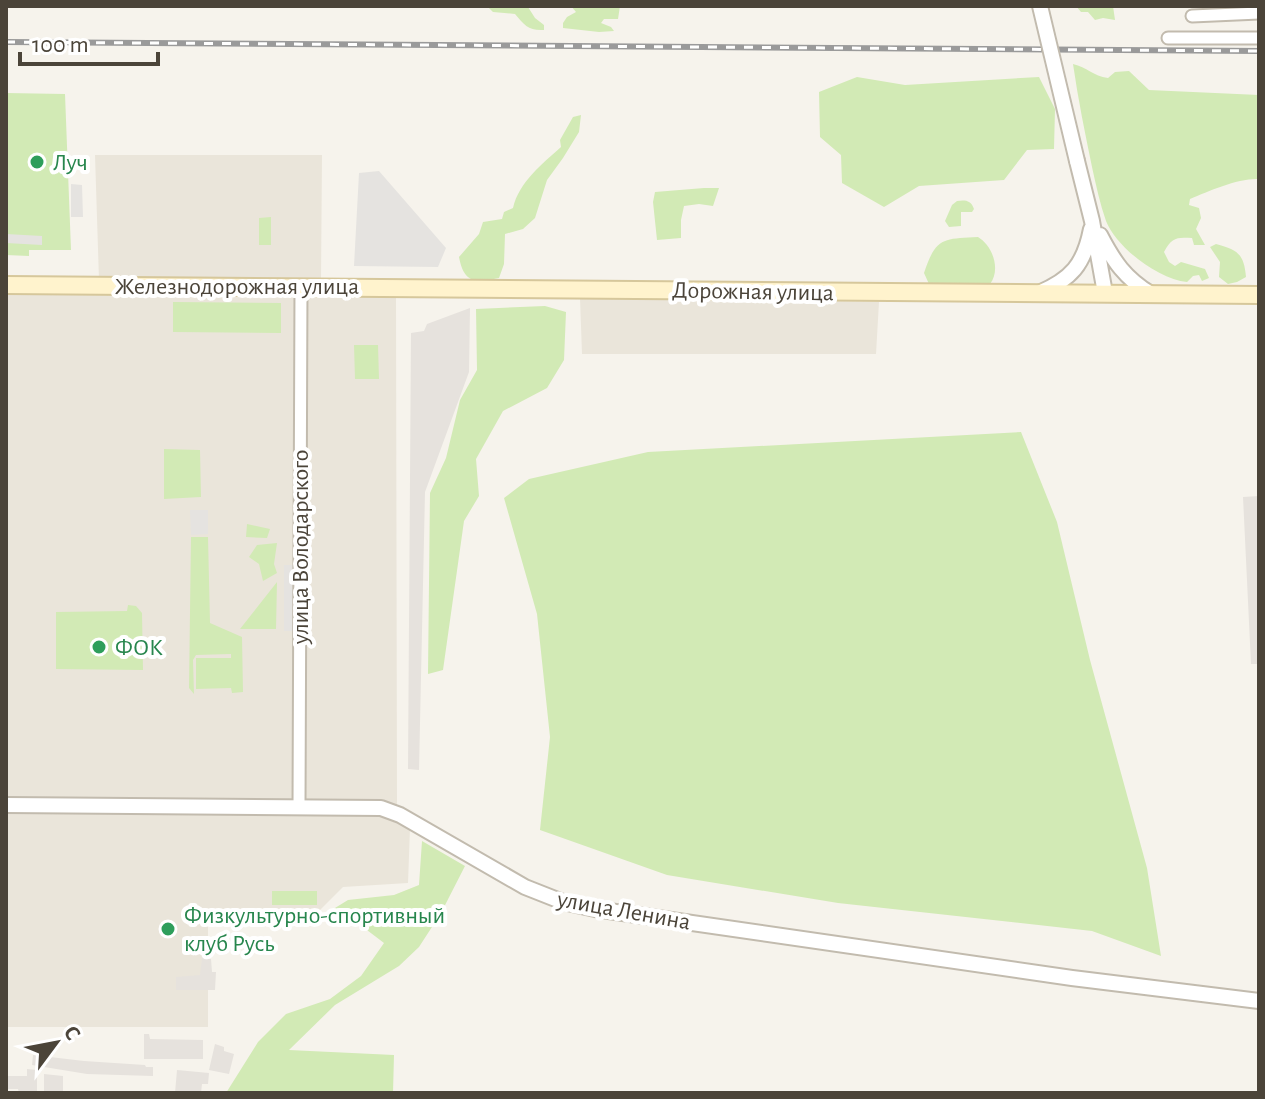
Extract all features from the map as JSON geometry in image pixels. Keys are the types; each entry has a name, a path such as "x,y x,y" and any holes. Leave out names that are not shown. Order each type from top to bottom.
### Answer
{"main road":[{"name":"Железнодорожная улица","path":"6,285 468,287"},
{"name":"Дорожная улица","path":"468,287 1259,295"}],"street":[{"path":"1040,6 1092,221 1105,293"},
{"path":"1192,16 1259,13"},
{"path":"1168,38 1259,38"},
{"path":"1039,294 1070,276 1081,262 1092,221"},
{"path":"1092,221 1109,254 1123,272 1151,294"},
{"name":"улица Володарского","path":"299,807 301,287"},
{"name":"улица Ленина","path":"6,805 381,808 400,815 525,887 563,902 1072,978 1259,1001"}],"shaded area":[{"path":"95,155 322,155 321,281 99,280"},
{"path":"379,171 446,248 438,267 354,266 359,173"},
{"path":"71,184 82,185 83,217 71,217"},
{"path":"6,234 42,236 42,245 6,243"},
{"path":"298,289 296,803 6,798 6,295"},
{"path":"305,293 396,295 397,805 303,804"},
{"path":"580,298 879,302 876,354 582,354"},
{"path":"470,308 469,372 425,492 419,770 408,769 411,333 424,331 427,324"},
{"path":"1259,496 1259,664 1251,664 1243,497"},
{"path":"190,510 208,510 208,534 191,535"},
{"path":"284,565 294,565 295,631 284,631"},
{"path":"298,809 382,816 410,828 408,883 343,887 311,919 208,910 208,1027 6,1027 6,813"},
{"path":"202,958 211,959 212,972 216,972 215,990 176,990 176,977 200,975"},
{"path":"144,1034 149,1034 150,1039 203,1040 203,1059 144,1059"},
{"path":"215,1044 234,1054 229,1074 209,1070"},
{"path":"33,1055 145,1065 153,1067 153,1076 87,1074 32,1065"},
{"path":"27,1069 37,1070 37,1093 6,1089 6,1076 27,1076"},
{"path":"177,1070 209,1073 208,1084 202,1084 201,1093 175,1093"},
{"path":"44,1074 63,1076 63,1093 44,1093"}],"green space":[{"path":"487,6 529,6 535,18 544,25 544,30 531,28 515,14 493,12"},
{"path":"571,6 620,6 618,19 604,19 601,23 614,31 563,28 567,17 576,12"},
{"path":"1076,6 1113,6 1115,20 1095,20"},
{"path":"1073,64 1108,78 1115,72 1129,71 1149,90 1259,95 1259,179 1233,183 1190,199 1189,205 1199,208 1201,218 1196,229 1205,245 1194,245 1192,238 1179,238 1172,241 1164,252 1175,266 1181,262 1205,269 1209,278 1202,281 1199,275 1193,276 1187,282 1164,275 1129,251 1111,231 1097,188"},
{"path":"857,77 905,85 1039,77 1055,109 1054,149 1027,150 1004,180 919,186 884,207 842,183 841,155 820,137 819,92"},
{"name":"Луч","path":"6,93 65,94 71,250 29,250 29,256 6,255"},
{"path":"581,115 579,132 547,180 535,218 523,229 505,234 504,264 499,278 472,280 464,272 459,257 479,234 483,222 502,219 504,212 513,208 526,182 561,147 560,140 573,117"},
{"path":"719,188 713,206 684,206 681,238 657,240 653,202 655,192"},
{"path":"957,201 967,201 974,209 972,212 961,212 961,226 949,227 945,221"},
{"path":"271,217 271,245 259,245 259,218"},
{"path":"978,237 988,246 994,259 995,272 990,284 929,284 924,273 937,246 956,238"},
{"path":"1216,244 1238,254 1244,263 1246,277 1228,284 1219,277 1220,262 1210,247"},
{"path":"173,302 281,303 281,333 173,332"},
{"path":"545,306 566,312 564,360 547,388 503,411 476,459 479,496 464,521 443,670 428,674 430,493 446,458 460,400 477,370 476,309"},
{"path":"354,345 378,345 379,379 355,379"},
{"path":"1021,432 1057,522 1090,660 1147,868 1161,956 1092,931 838,903 667,875 540,830 550,737 537,614 504,498 529,479 648,452"},
{"path":"164,449 200,450 201,497 164,499"},
{"path":"247,524 270,529 267,538 246,537"},
{"path":"191,537 208,537 210,623 242,637 243,692 232,693 231,688 196,689 196,658 231,658 231,654 196,655 193,660 194,694 189,688"},
{"path":"277,543 274,564 277,573 263,581 259,564 249,557 257,545"},
{"path":"277,582 276,629 240,629"},
{"name":"ФОК","path":"128,605 136,606 142,613 143,670 56,669 56,612 127,611"},
{"path":"422,841 465,866 441,913 419,947 399,966 335,1005 289,1050 394,1055 393,1093 226,1093 258,1042 286,1014 330,999 361,976 384,943 359,924 317,919 348,900 394,895 419,885"},
{"path":"272,891 317,891 317,905 272,905"}],"railway":[{"path":"6,42 1259,51"}],"place":[{"name":"Луч","path":"37,162"},
{"name":"ФОК","path":"99,647"},
{"name":"Физкультурно-спортивный клуб Русь","path":"168,929"}]}
